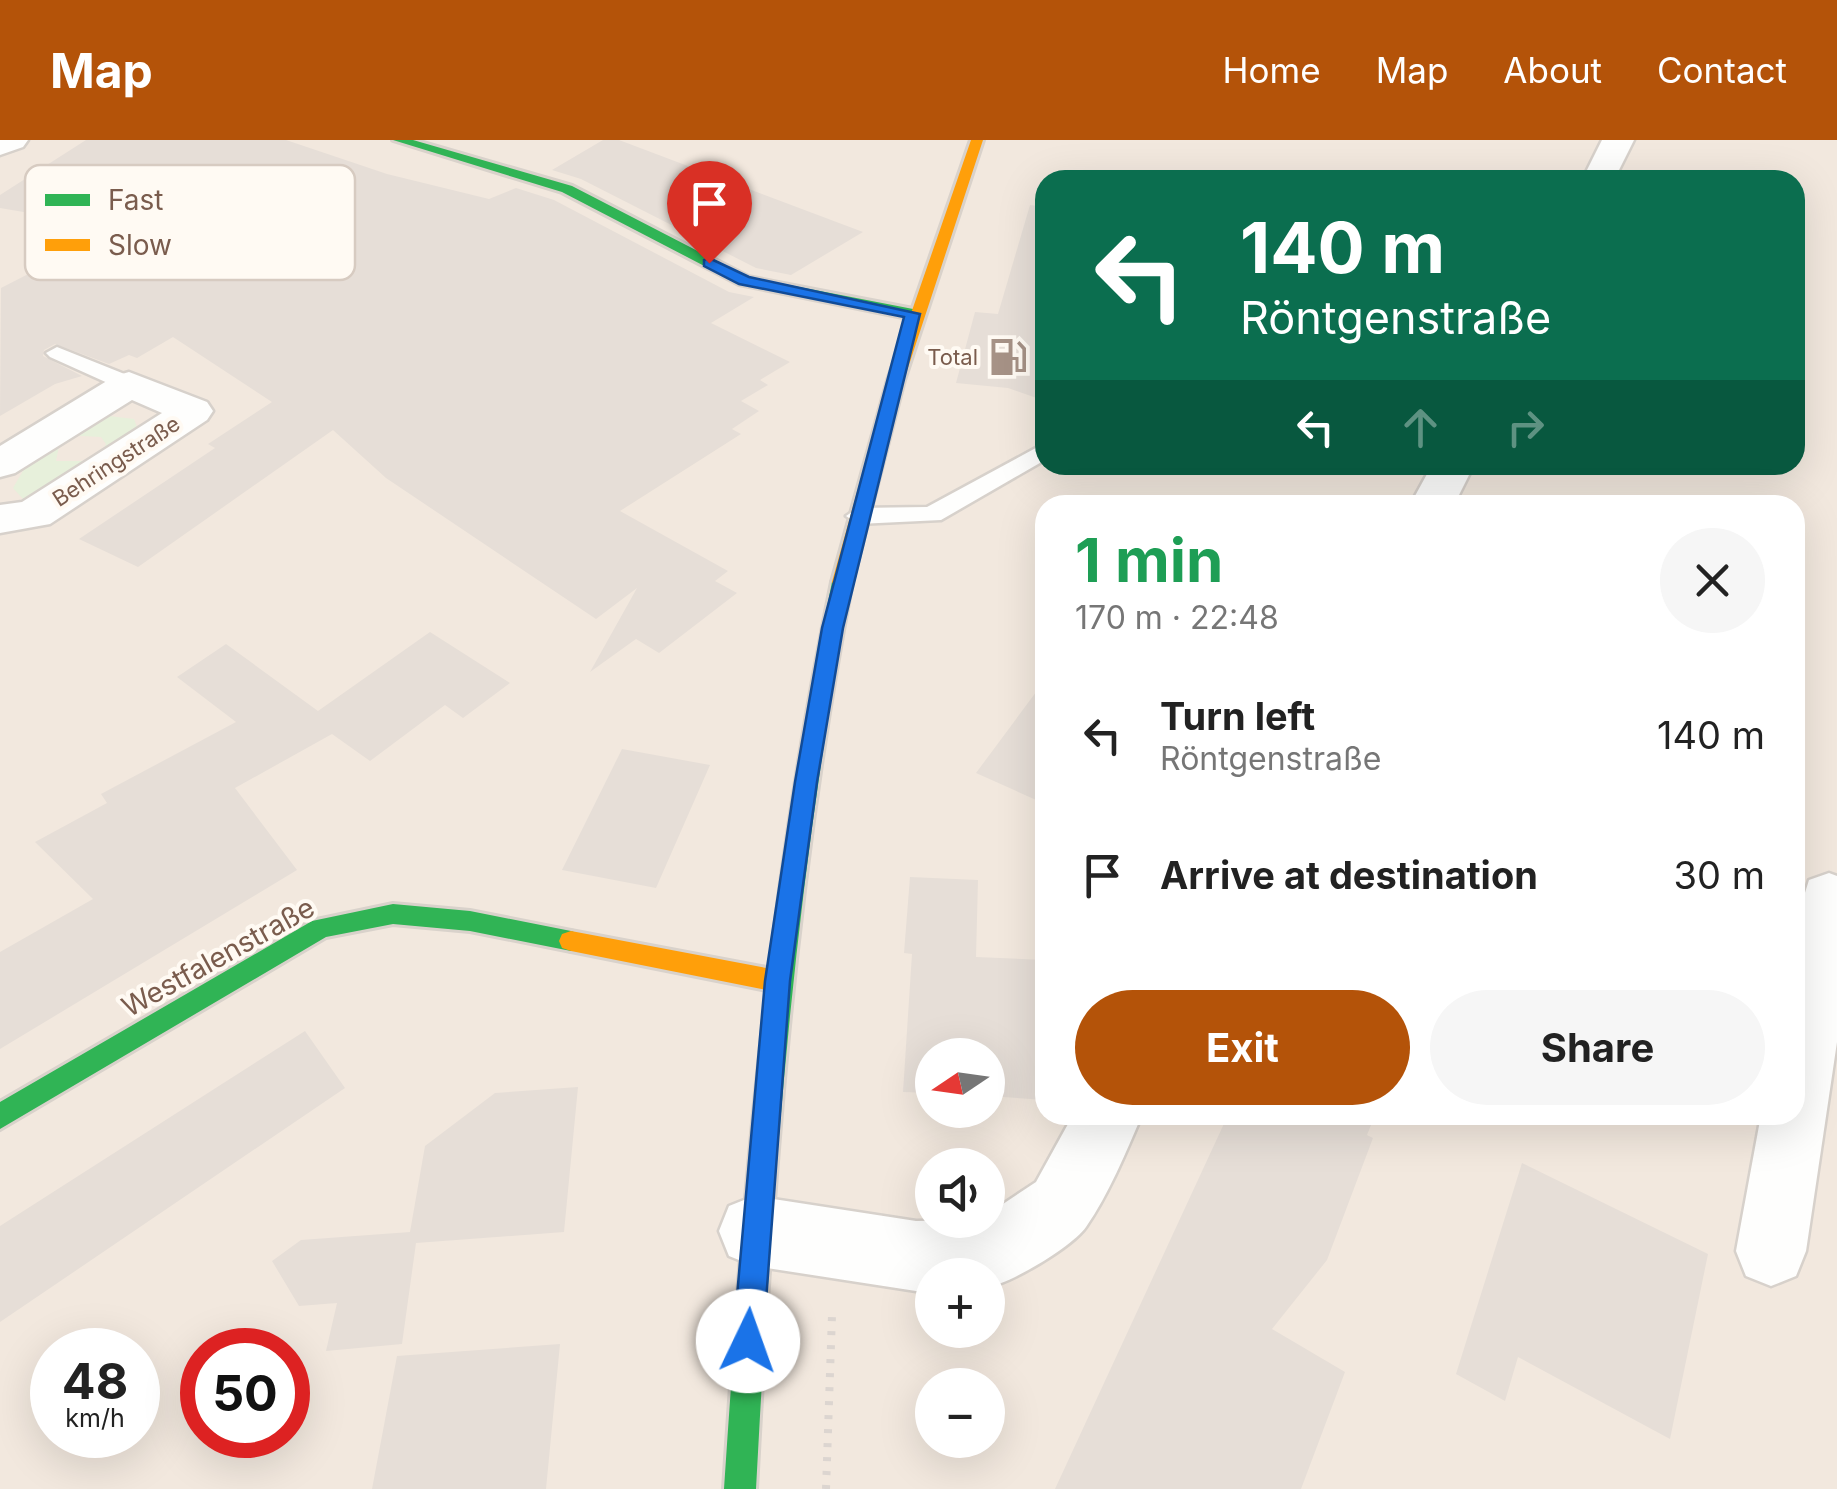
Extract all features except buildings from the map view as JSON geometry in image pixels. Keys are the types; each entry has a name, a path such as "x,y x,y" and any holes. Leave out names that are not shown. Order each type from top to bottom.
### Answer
{"main road":[{"path":"399,140 567,189 744,281 913,314"},
{"path":"740,1489 754,1230 778,981 832,628 913,314 976,140"},
{"name":"Westfalenstraße","path":"0,1116 322,928 393,914 470,921 778,981"}],"street":[{"path":"0,146 12,140"},
{"path":"1603,170 1618,140"},
{"path":"0,464 129,384"},
{"name":"Behringstraße","path":"0,518 34,514 192,411 129,384"},
{"path":"1805,1021 1820,893"},
{"path":"754,1230 916,1256 992,1252 1060,1206 1104,1125"},
{"path":"1772,1251 1792,1125"}],"lane":[{"path":"57,352 129,384"},
{"path":"858,516 932,514 1035,456"}],"path":[{"path":"826,1489 834,1244"}],"shaded area":[{"path":"0,140 1837,140 1837,1489 0,1489"}],"green space":[{"path":"93,418 134,419 138,430 102,451 106,444 101,437 62,435"},
{"path":"51,443 59,446 56,461 89,461 32,499 23,499 13,488 31,457"}],"traffic: fast":[{"path":"399,140 567,189 744,281 913,314"},
{"path":"740,1489 773,1033 801,807 842,582"},
{"path":"0,1116 321,928 393,914 470,921 571,941"}],"traffic: slow":[{"path":"842,582 896,380 977,140"},
{"path":"571,941 777,981"}],"place":[{"name":"Total","path":"1008,357"}],"route":[{"path":"709,263 744,281 913,314 832,628 806,782 778,981 754,1230 748,1341"}]}
